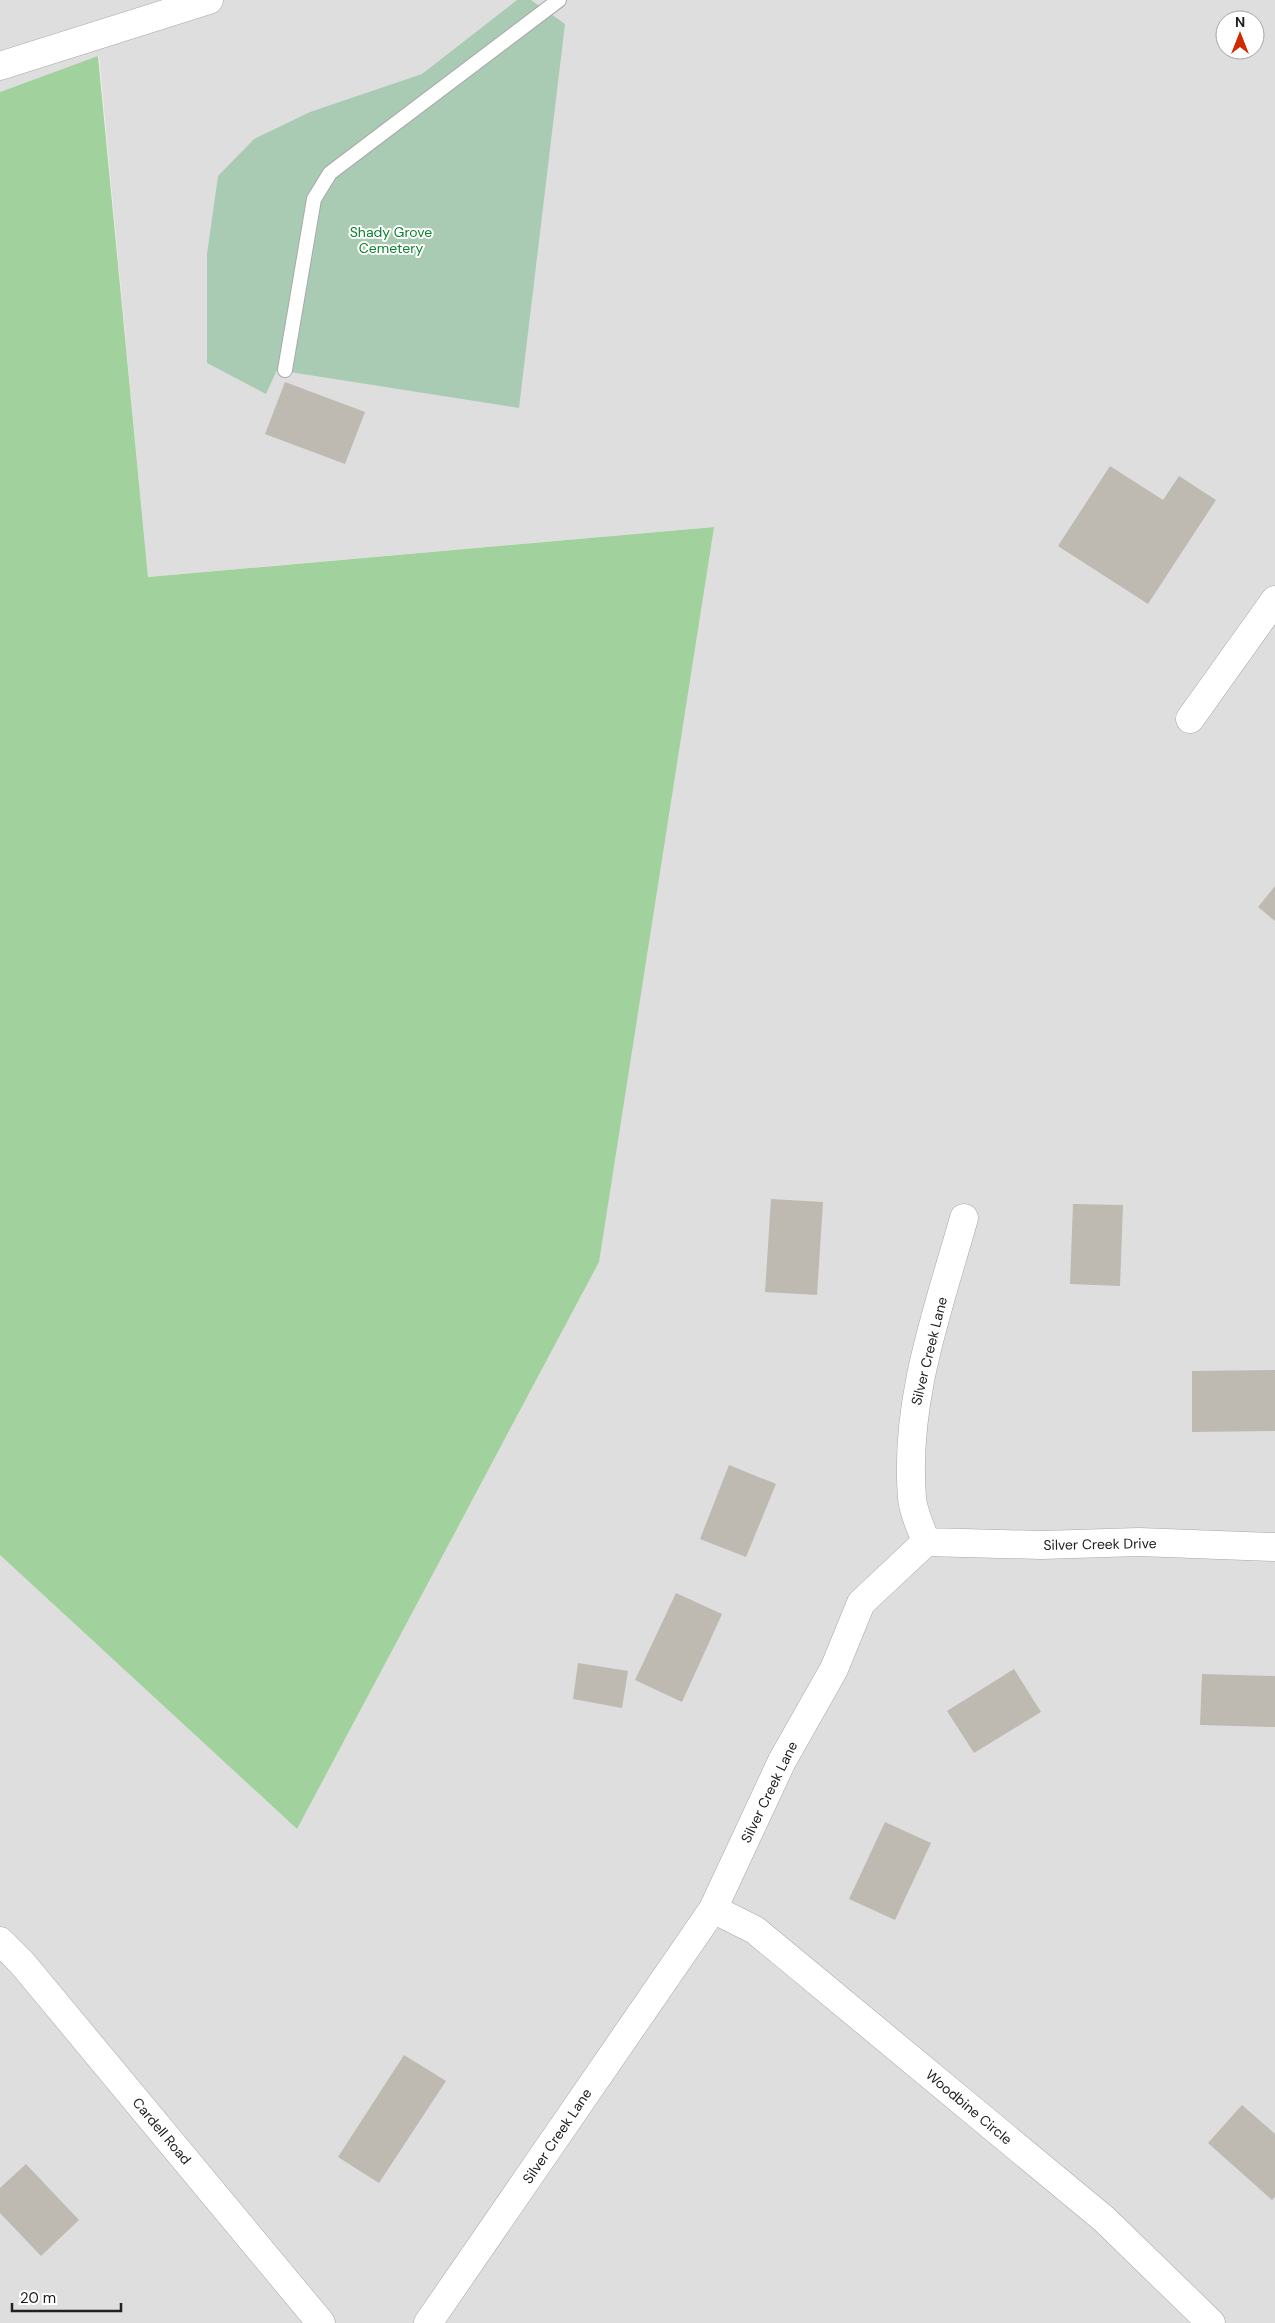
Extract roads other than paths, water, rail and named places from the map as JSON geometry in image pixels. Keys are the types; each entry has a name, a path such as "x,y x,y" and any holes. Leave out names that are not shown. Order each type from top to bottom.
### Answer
{"street":[{"path":"0,66 209,0"},
{"path":"1190,719 1275,600"},
{"name":"Silver Creek Lane","path":"428,2323 713,1909 782,1761 834,1669 861,1603 926,1542 912,1500 913,1416 925,1354 964,1218"},
{"name":"Silver Creek Drive","path":"926,1542 1041,1545 1139,1542 1275,1547"},
{"name":"Woodbine Circle","path":"713,1909 755,1930 1088,2206 1211,2323"},
{"name":"Cardell Road","path":"0,1941 22,1963 321,2323"}],"lane":[{"path":"285,370 314,199 330,173 558,0"}],"park label":[{"name":"Shady Grove Cemetery","path":"391,240"}]}
